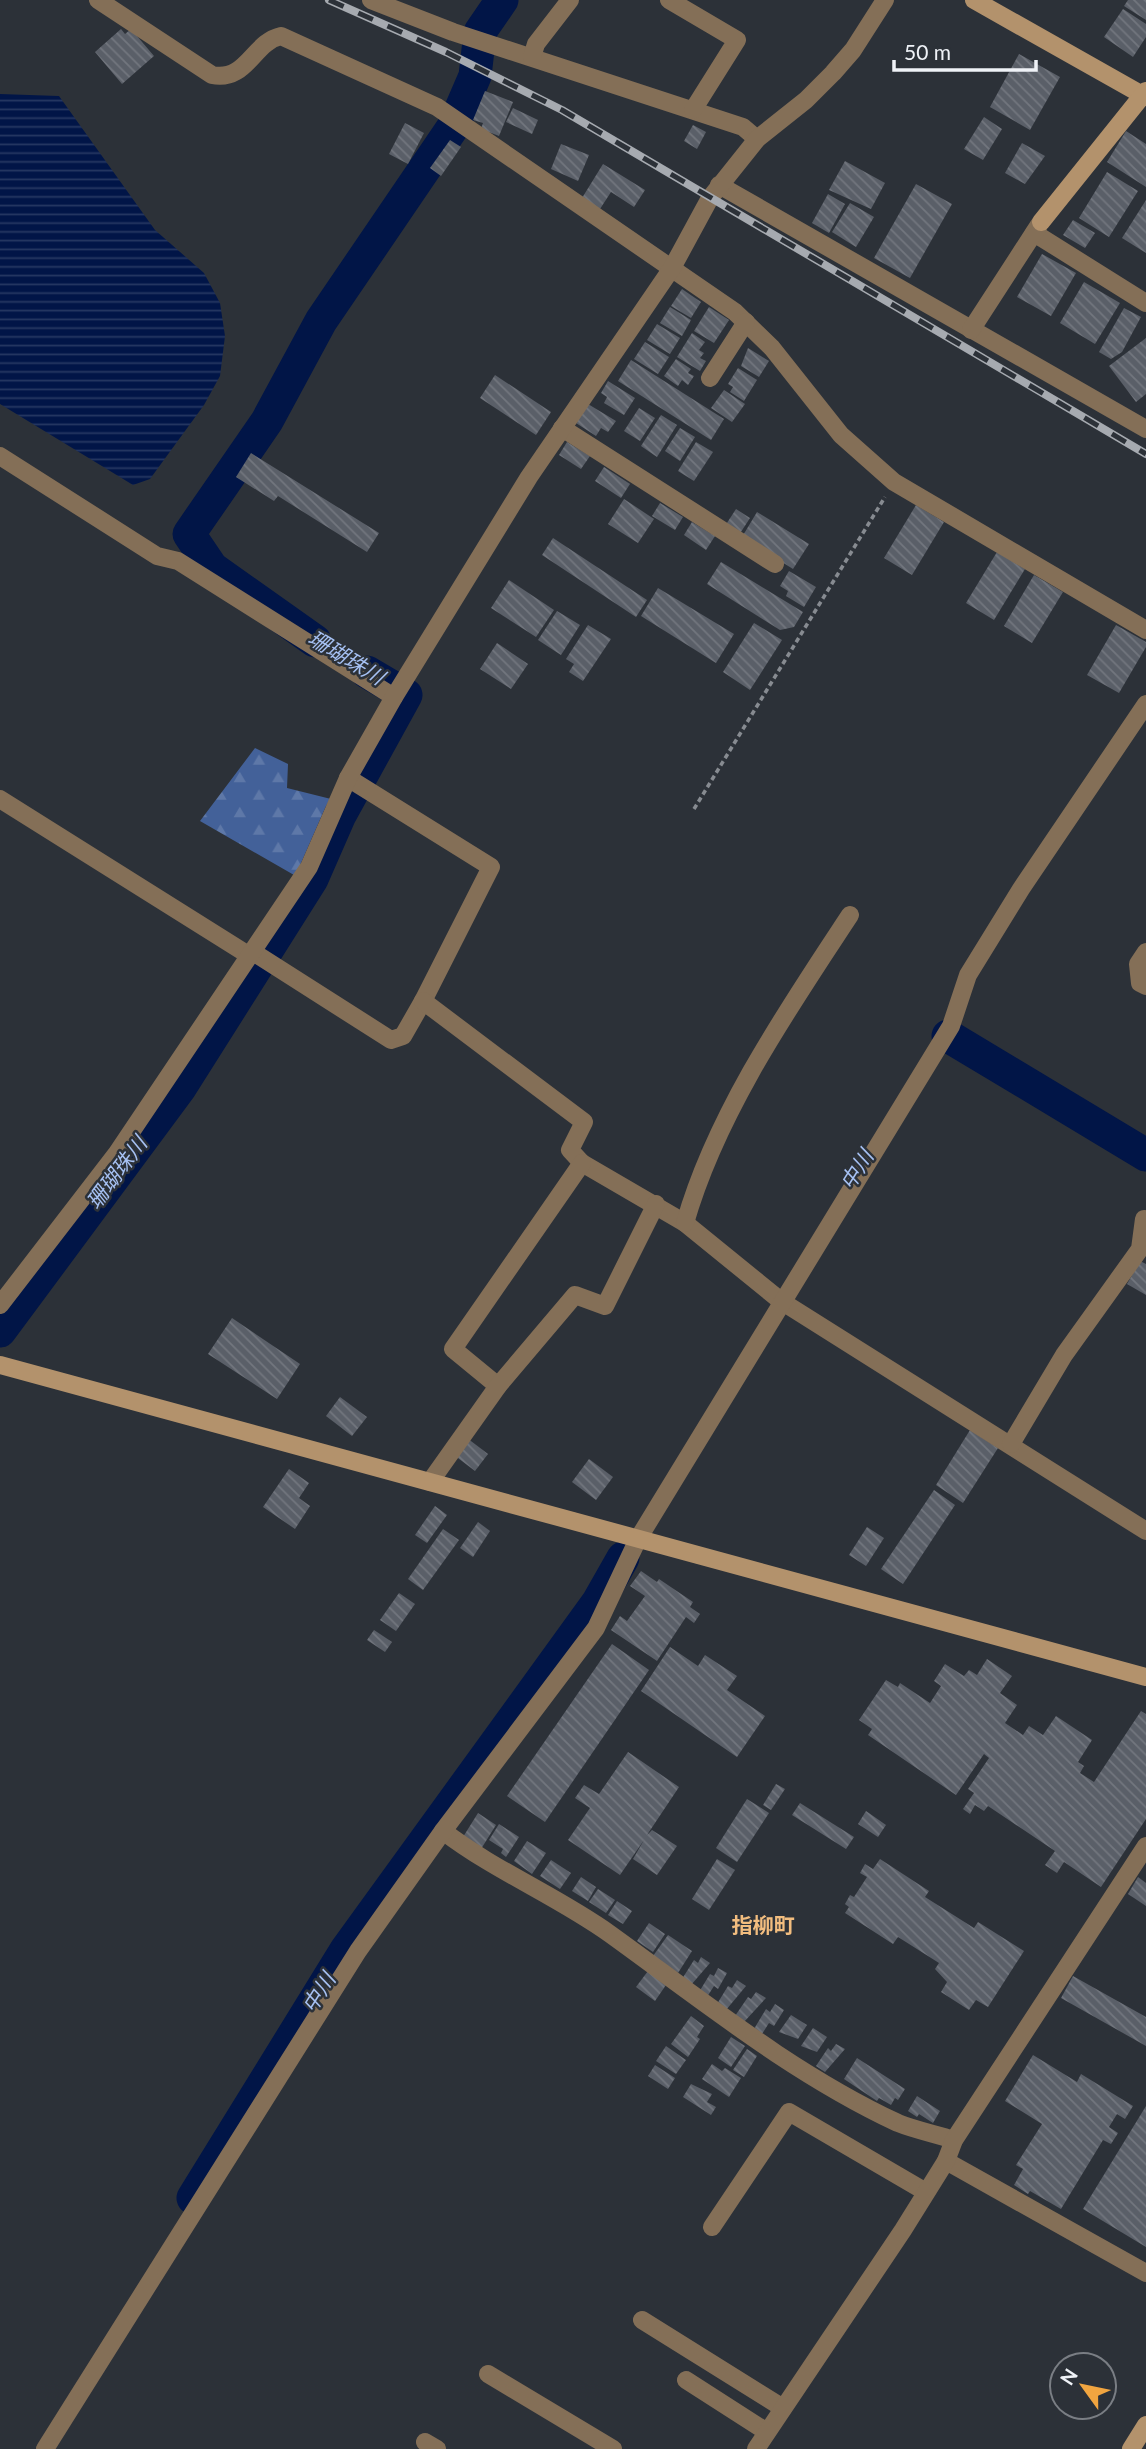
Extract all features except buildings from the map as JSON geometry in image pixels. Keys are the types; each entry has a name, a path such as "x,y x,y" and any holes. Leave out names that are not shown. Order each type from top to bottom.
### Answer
{"street":[{"path":"98,0 212,75 224,78 236,74 273,37 288,38 437,107 746,322 785,364 841,435 894,482 1146,630"},
{"path":"371,0 479,40 743,127 757,139"},
{"path":"669,0 737,40 693,110"},
{"path":"0,1305 117,1153 309,867 348,778 394,698 562,428 672,268 719,185 757,139 806,100 833,74 853,50 885,0"},
{"path":"971,330 1037,228 1145,95 974,0"},
{"path":"532,57 536,44 568,1"},
{"path":"719,185 1146,429"},
{"path":"1037,228 1146,303"},
{"path":"710,378 746,322"},
{"path":"562,428 775,564"},
{"path":"0,456 157,556 178,561 394,698"},
{"path":"45,2449 358,1951 443,1831 596,1628 638,1539 951,1026 968,975 1021,889 1146,704"},
{"path":"0,799 391,1040 403,1036 491,867 348,778"},
{"path":"685,1223 699,1175 754,1071 800,990 849,915"},
{"path":"1146,952 1138,964 1140,983 1146,986"},
{"path":"423,1001 583,1122 570,1150 582,1163 685,1223 781,1301 1146,1531"},
{"path":"498,1386 453,1349 582,1163"},
{"path":"430,1482 498,1386 575,1295 605,1306 656,1204"},
{"path":"1011,1444 1064,1355 1140,1249 1144,1219"},
{"path":"0,1365 1146,1677"},
{"path":"443,1831 473,1854 607,1932 727,2022 811,2074 900,2123 954,2140"},
{"path":"756,2449 926,2192 946,2161 954,2140 1146,1846"},
{"path":"712,2227 789,2112 926,2192"},
{"path":"946,2161 1146,2273"},
{"path":"642,2319 783,2408"},
{"path":"488,2374 613,2449"},
{"path":"686,2379 767,2432"},
{"path":"1131,2449 1146,2425"}],"path":[{"path":"694,809 894,482"}],"green space":[{"path":"255,748 288,764 287,788 331,799 308,855 294,875 200,821"}],"shaded area":[{"path":"0,94 59,96 155,230 204,273 220,303 225,336 220,376 204,405 150,479 133,485 0,404"}],"waterway":[{"name":"珊瑚珠川","path":"315,641 212,568 189,534 267,421 321,321 453,127 475,76 480,32 502,0"},
{"name":"珊瑚珠川","path":"0,1331 180,1088 312,879 340,815 406,695 367,672"},
{"name":"中川","path":"948,1036 1146,1155"},
{"name":"中川","path":"193,2198 346,1950 598,1602 623,1558"}],"railway":[{"path":"329,0 446,52 562,110 1146,454"}],"district":[{"name":"指柳町","path":"763,1926"}]}
